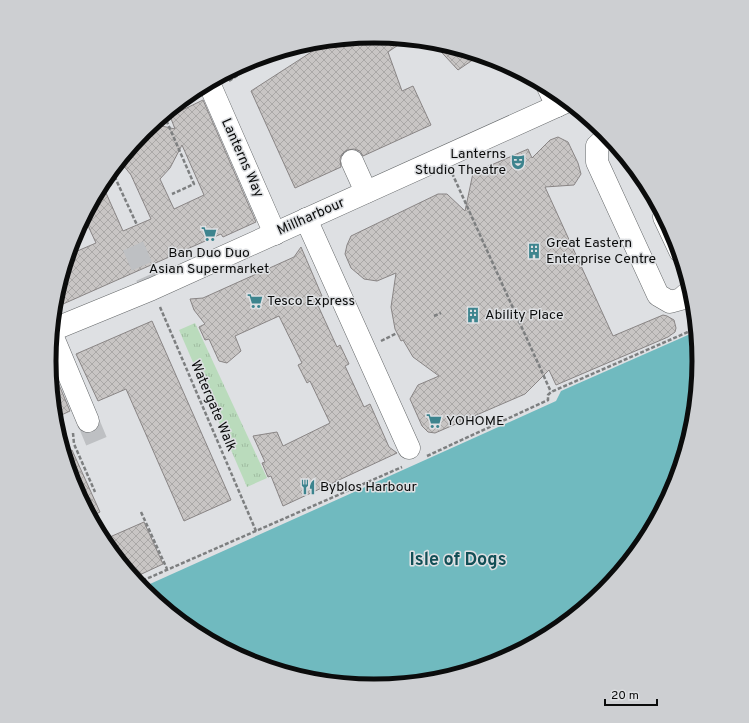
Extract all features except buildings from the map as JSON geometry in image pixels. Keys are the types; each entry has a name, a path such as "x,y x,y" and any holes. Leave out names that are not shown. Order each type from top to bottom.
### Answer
{"street":[{"name":"Lanterns Way","path":"212,88 275,234"},
{"name":"Millharbour","path":"58,327 152,289 445,156 554,99"},
{"path":"604,140 597,146 597,162 658,295 670,302 681,299 686,295"},
{"path":"352,161 366,192"},
{"path":"306,219 409,448"},
{"path":"57,347 88,421"}],"path":[{"path":"166,120 194,184 172,194"},
{"path":"445,156 551,392"},
{"path":"115,178 137,225"},
{"name":"Watergate Walk","path":"152,289 256,531"},
{"path":"434,316 442,312"},
{"path":"78,400 78,409 73,427 74,444 96,492"},
{"path":"141,512 167,569"}],"green space":[{"path":"195,323 267,478 247,487 179,330"}],"water":[{"path":"691,334 693,362 687,424 669,483 650,521 614,572 585,601 534,637 496,656 457,669 416,677 374,680 312,674 253,656 215,637 164,601 147,585 556,401 561,391"}],"tunnel":[{"path":"133,246 152,289"},
{"path":"88,421 100,450"}],"place":[{"name":"Lanterns Studio Theatre","path":"518,162"},
{"name":"Ban Duo Duo Asian Supermarket","path":"209,234"},
{"name":"Great Eastern Enterprise Centre","path":"534,251"},
{"name":"Tesco Express","path":"255,301"},
{"name":"Ability Place","path":"473,315"},
{"name":"YOHOME","path":"434,421"},
{"name":"Byblos Harbour","path":"308,487"}],"district":[{"name":"Isle of Dogs","path":"458,560"}]}
